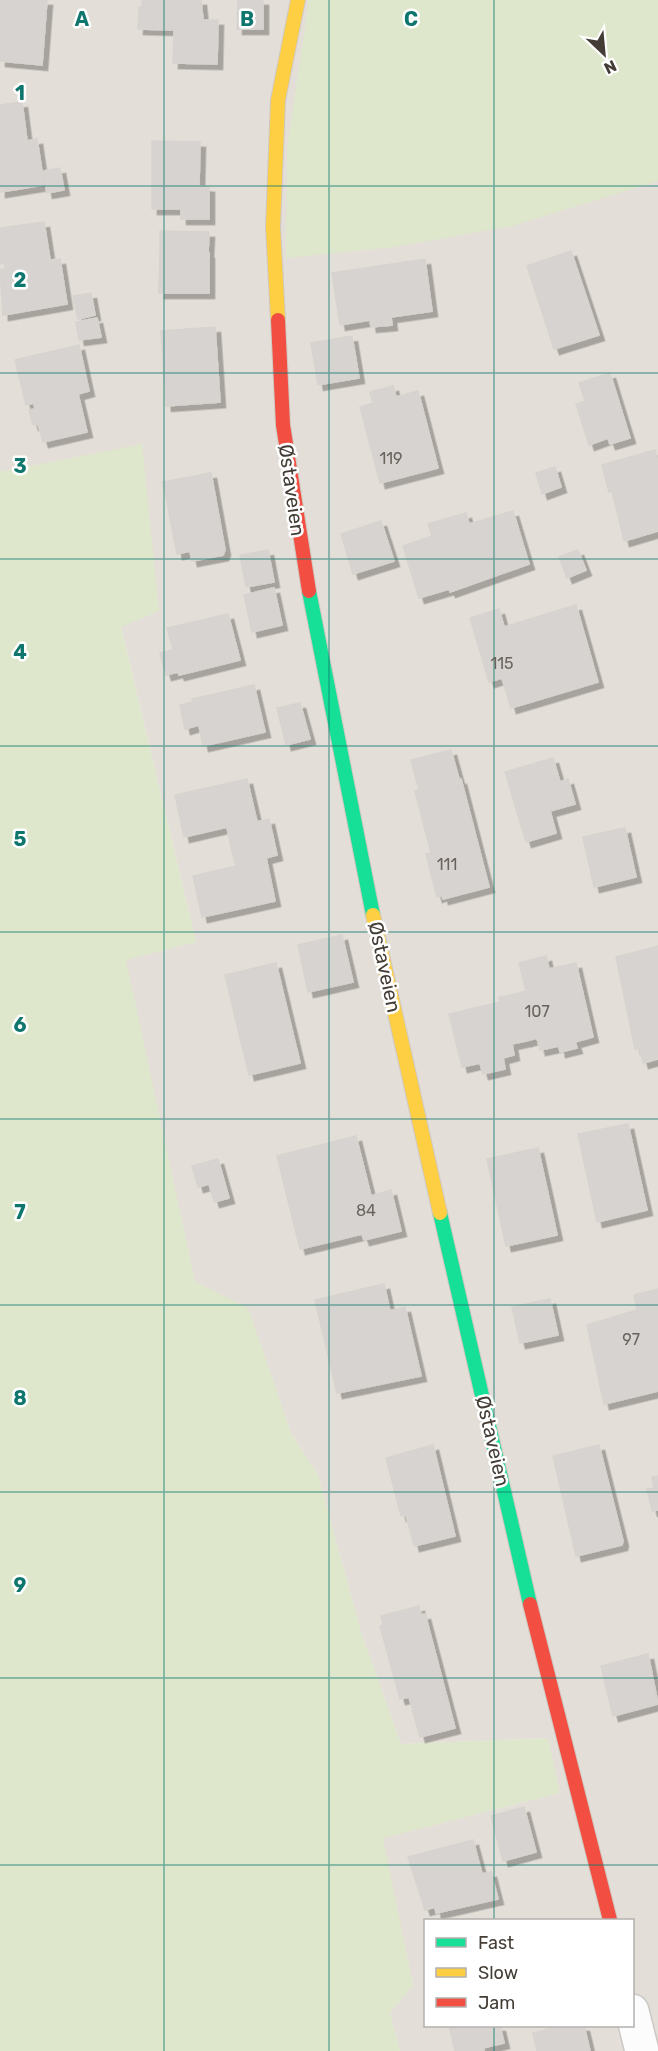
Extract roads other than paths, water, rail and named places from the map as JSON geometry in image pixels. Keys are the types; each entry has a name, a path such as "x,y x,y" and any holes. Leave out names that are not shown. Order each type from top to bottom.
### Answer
{"street":[{"name":"Østaveien","path":"298,0 278,100 273,227 283,425 298,533 361,856 411,1089 545,1667 610,1919"},
{"path":"634,2015 642,2051"}]}
